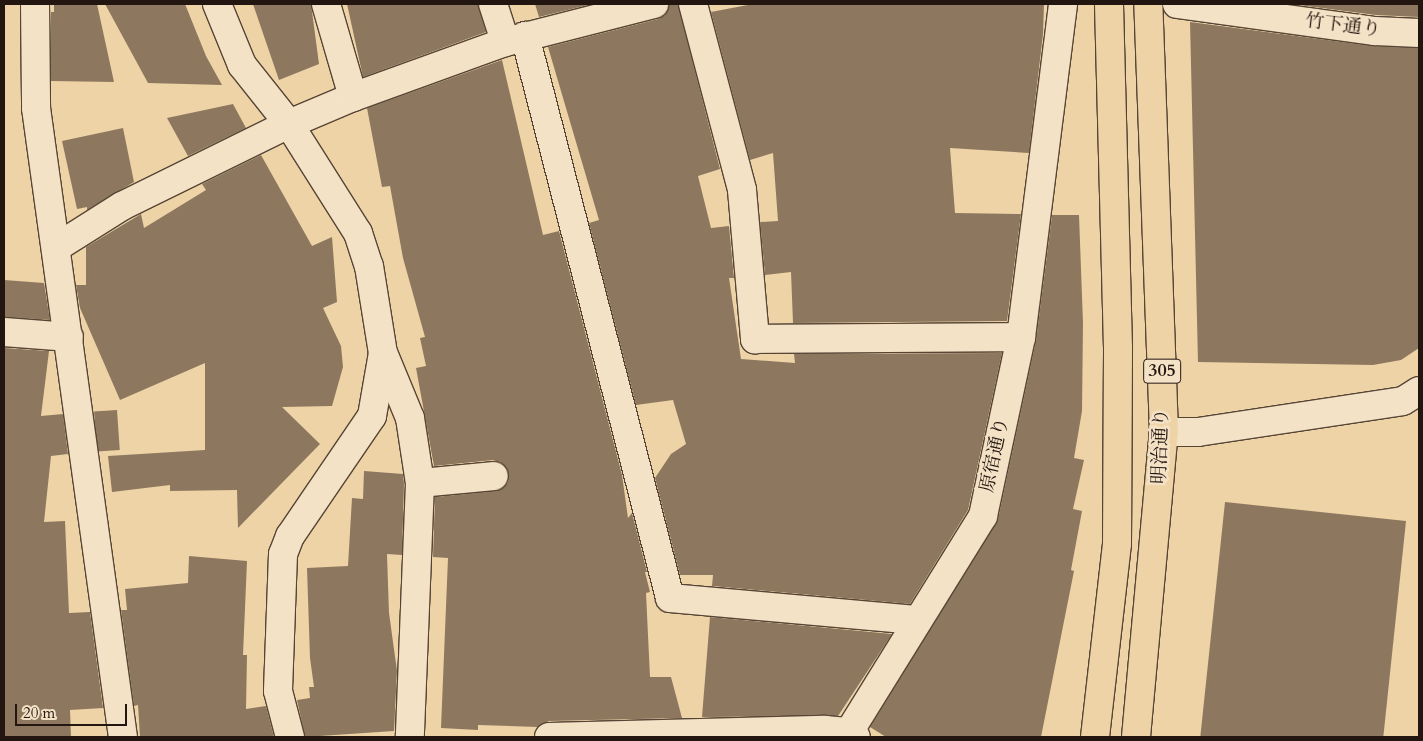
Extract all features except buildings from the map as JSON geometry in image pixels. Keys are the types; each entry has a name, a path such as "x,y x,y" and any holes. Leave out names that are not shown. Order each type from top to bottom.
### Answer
{"main road":[{"name":"305","path":"1095,737 1117,544 1118,348 1109,4"},
{"name":"明治通り","path":"1136,737 1164,432 1148,4"}],"street":[{"path":"35,4 36,108 57,248 123,737"},
{"path":"217,4 242,65 289,124 358,233 369,266 383,353 410,418 420,483 410,737"},
{"path":"326,4 353,98"},
{"path":"494,4 515,39 670,598 916,620"},
{"path":"57,248 122,206 289,124 353,98 515,39 654,4"},
{"path":"693,4 742,190 755,339 1021,337"},
{"name":"原宿通り","path":"850,736 916,620 983,516 1021,337 1064,4"},
{"name":"竹下通り","path":"1177,4 1419,33"},
{"path":"4,332 69,337"},
{"path":"290,737 278,691 283,554 290,536 372,416 383,353"},
{"path":"1164,432 1198,432 1404,401 1419,391"},
{"path":"420,483 494,476"},
{"path":"549,737 825,730 850,736"}]}
